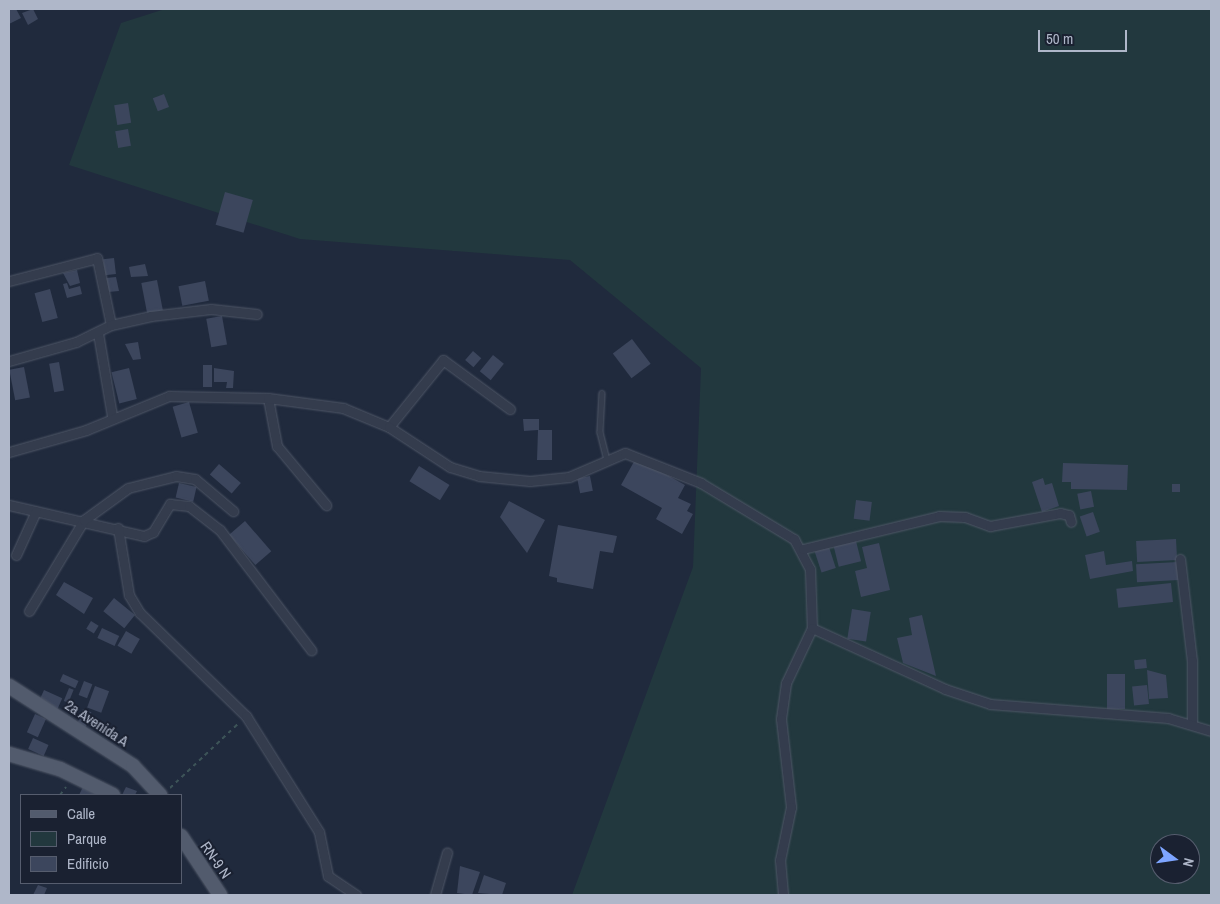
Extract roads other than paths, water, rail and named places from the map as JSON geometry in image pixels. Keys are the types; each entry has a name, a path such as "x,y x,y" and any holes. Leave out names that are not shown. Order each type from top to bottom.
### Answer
{"main road":[{"name":"2a Avenida A","path":"9,686 133,766 161,794"},
{"path":"9,754 60,769 111,794"},
{"name":"RN-9 N","path":"182,840 220,895"}],"street":[{"path":"9,281 97,258 111,325"},
{"path":"9,362 98,333 111,325 211,309 257,314"},
{"path":"98,333 112,416"},
{"path":"389,427 443,360 510,409"},
{"path":"9,452 86,430 112,416 169,396 268,398 343,408 389,427 450,467 493,479 548,480 607,462 625,453 657,463 701,483 789,536 803,549 810,569 812,628 794,658 781,719 791,806 780,860 783,895"},
{"path":"268,398 277,446 326,505"},
{"path":"28,611 84,520 128,488 176,476 205,484 233,511"},
{"path":"9,505 84,520 147,536 170,504 180,503 197,511 220,530 311,650"},
{"path":"16,555 36,510"},
{"path":"803,549 939,516 965,518 990,526 1060,512 1069,515 1070,522"},
{"path":"118,528 123,577 140,612 246,716 319,832 328,876 356,895"},
{"path":"1180,560 1192,661 1192,723"},
{"path":"812,628 945,689 990,704 1192,723 1211,731"},
{"path":"435,895 447,854"}],"lane":[{"path":"602,393 600,432 607,462"}]}
